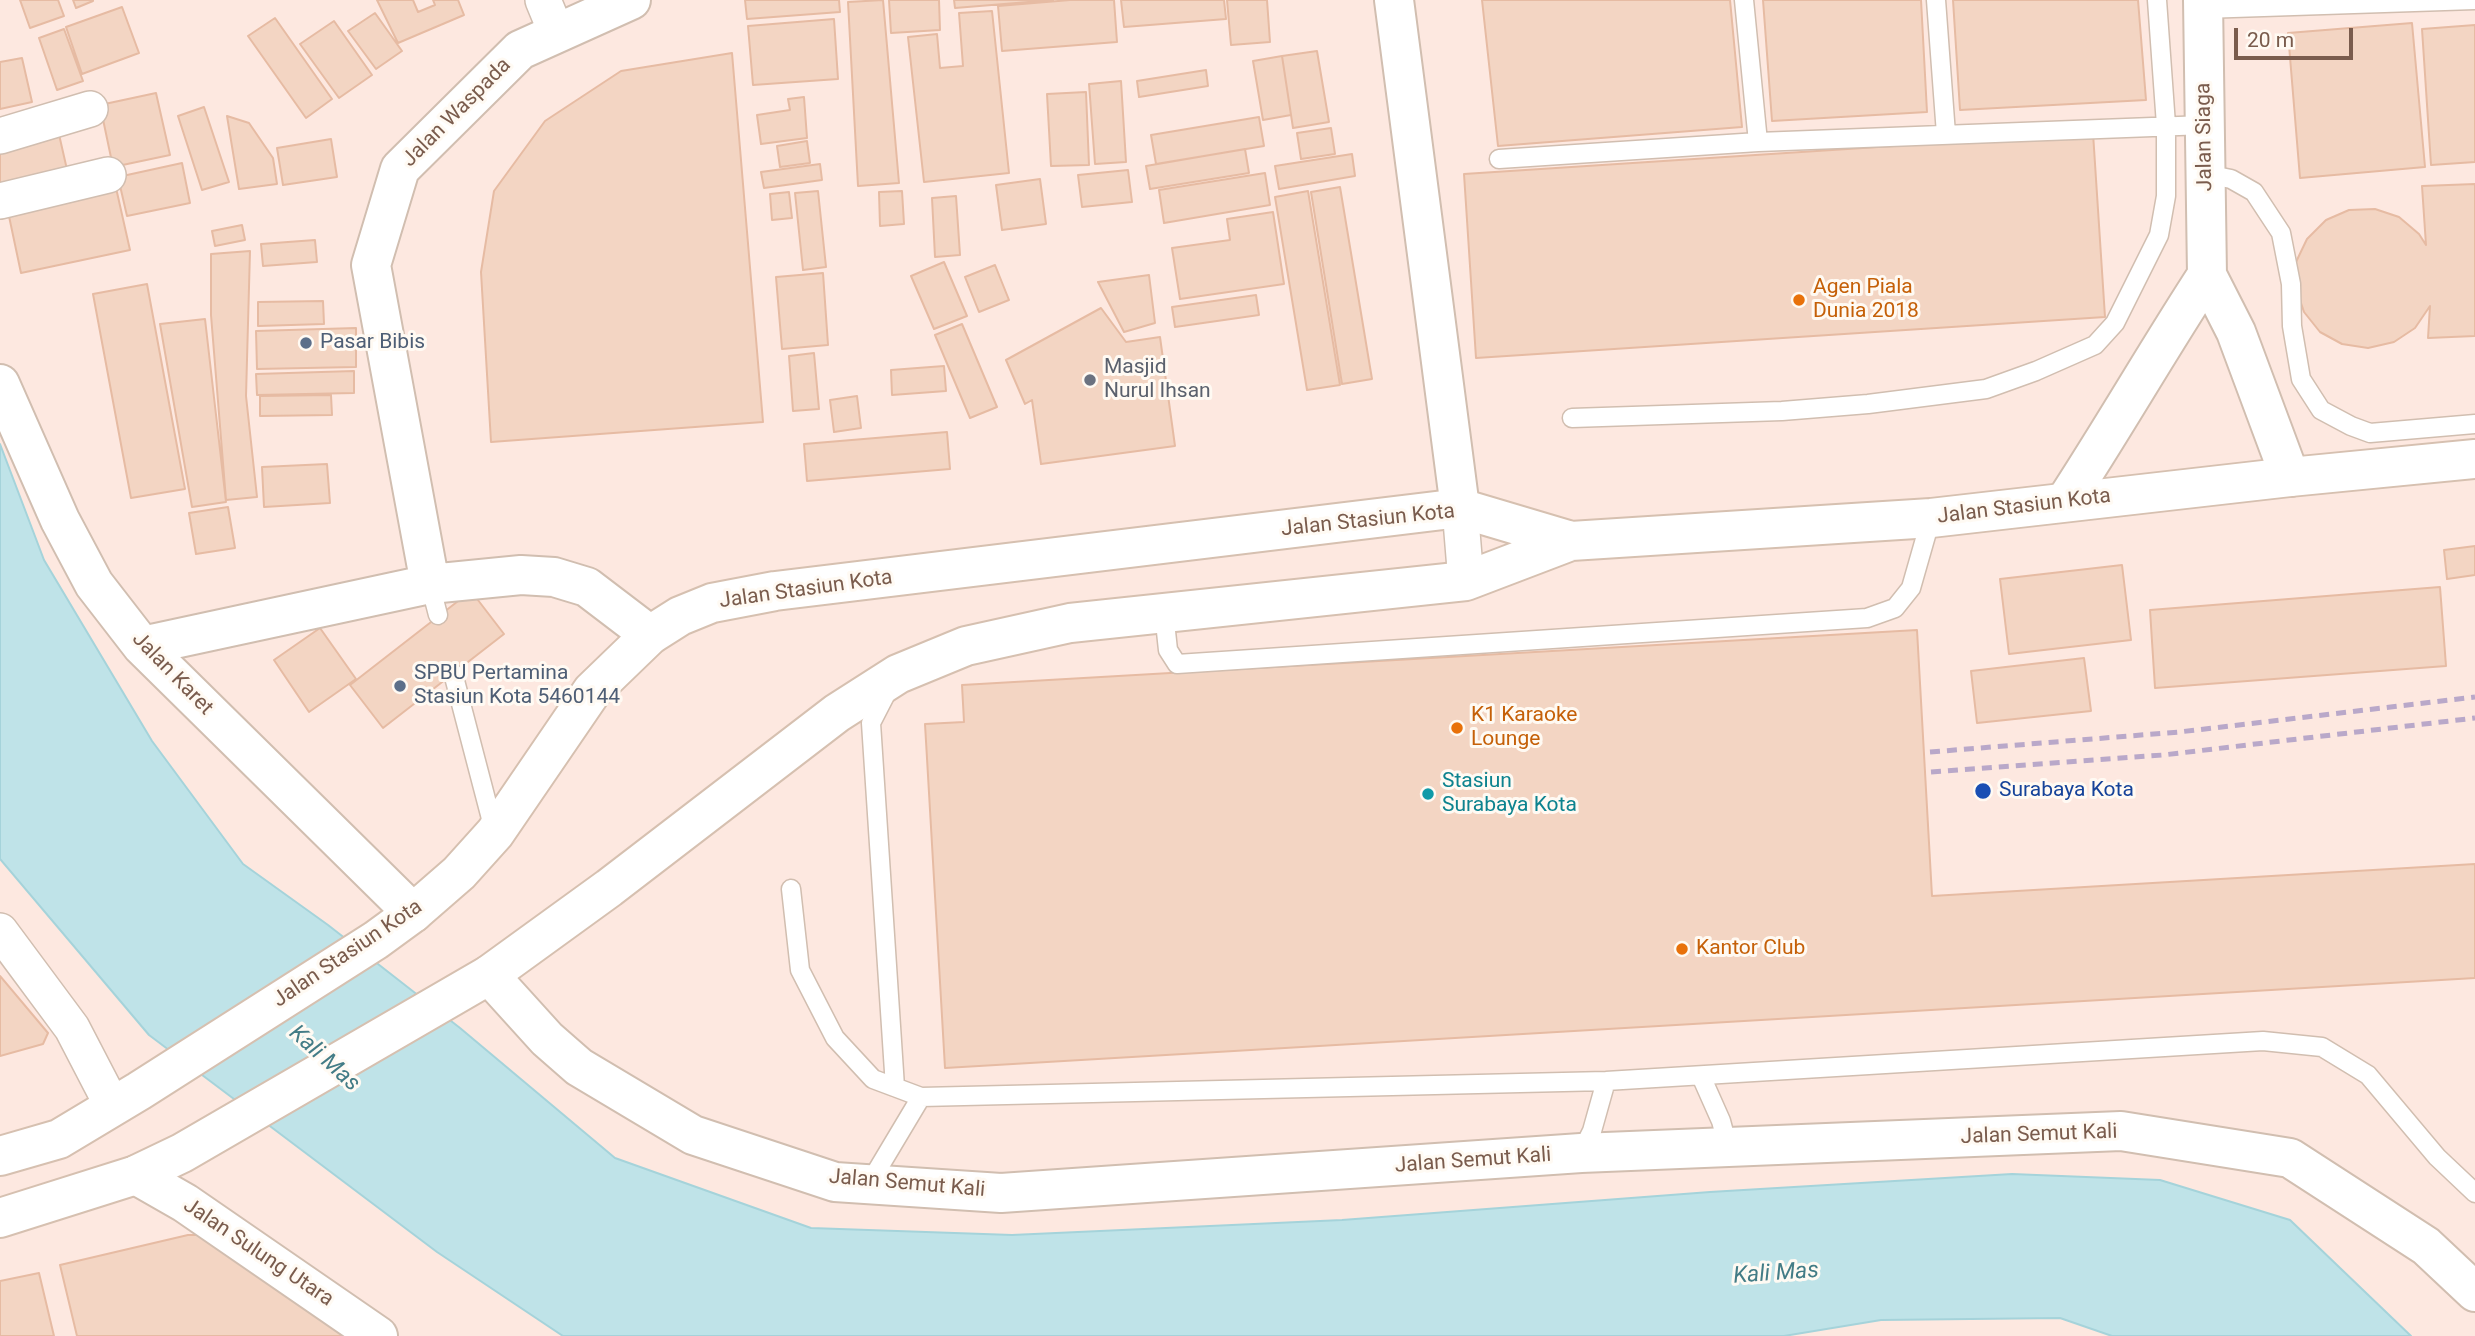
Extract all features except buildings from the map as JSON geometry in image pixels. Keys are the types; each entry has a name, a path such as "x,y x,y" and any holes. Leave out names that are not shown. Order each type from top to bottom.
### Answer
{"street":[{"name":"Jalan Waspada","path":"434,600 371,265 400,169 550,17 631,0"},
{"path":"1394,0 1460,508 1466,581"},
{"name":"Jalan Siaga","path":"2203,5 2207,275 2236,332 2290,477"},
{"path":"0,136 90,109"},
{"path":"0,201 108,176"},
{"path":"2065,502 2207,275"},
{"name":"Jalan Karet","path":"0,384 25,444 94,584 142,646 413,913"},
{"name":"Jalan Stasiun Kota","path":"0,1218 136,1175 182,1153 489,975 609,888 837,713 898,674 965,646 1070,623 1466,581 1571,541 1931,518 2475,458"},
{"name":"Jalan Stasiun Kota","path":"0,1156 59,1139 376,940 413,913 459,873 495,833 593,691 650,635 680,616 712,603 775,591 1460,508 1571,541"},
{"path":"142,646 434,600 521,575 554,577 586,587 650,635"},
{"path":"0,931 126,1099"},
{"name":"Jalan Semut Kali","path":"489,975 547,1039 579,1067 692,1135 835,1182 1001,1193 1580,1153 2121,1131 2290,1158 2426,1246 2475,1292"},
{"name":"Jalan Sulung Utara","path":"136,1175 185,1203 378,1336"}],"lane":[{"path":"1744,0 1758,142"},
{"path":"1936,0 1946,134"},
{"path":"1572,418 1782,411 1868,404 1986,388 2036,371 2095,345 2115,323 2159,235 2166,196 2166,125 2157,0"},
{"path":"2203,5 2475,0"},
{"path":"1499,159 1758,142 2205,125"},
{"path":"2206,174 2231,180 2254,192 2281,233 2291,284 2292,326 2301,379 2321,410 2370,433 2475,424"},
{"path":"1164,612 1168,650 1177,664 1867,618 1895,608 1912,588 1931,518"},
{"path":"453,673 495,833"},
{"path":"895,1087 870,723 898,674"},
{"path":"791,889 800,970 835,1038 873,1079 920,1097 1606,1081 2263,1041 2322,1047 2368,1075 2437,1157 2475,1193"},
{"path":"1701,1076 1721,1121 1728,1147"},
{"path":"1580,1153 1592,1131 1606,1081"},
{"path":"869,1184 920,1097"}],"shaded area":[{"path":"0,0 2475,0 2475,1336 0,1336"}],"water":[{"name":"Kali Mas","path":"0,444 44,560 152,741 243,864 328,925 460,1028 615,1158 811,1228 1012,1235 1342,1220 1710,1192 2012,1174 2160,1180 2290,1220 2411,1336 2112,1336 2060,1318 1881,1320 1784,1336 563,1336 437,1252 149,1035 0,859"}],"railway":[{"path":"1930,752 2179,732 2475,697"},
{"path":"1931,772 2163,755 2475,718"}],"place":[{"name":"Agen Piala Dunia 2018","path":"1799,300"},
{"name":"Pasar Bibis","path":"306,343"},
{"name":"Masjid Nurul Ihsan","path":"1090,380"},
{"name":"SPBU Pertamina Stasiun Kota 5460144","path":"400,686"},
{"name":"K1 Karaoke Lounge","path":"1457,728"},
{"name":"Surabaya Kota","path":"1983,791"},
{"name":"Stasiun Surabaya Kota","path":"1428,794"},
{"name":"Kantor Club","path":"1682,949"}]}
